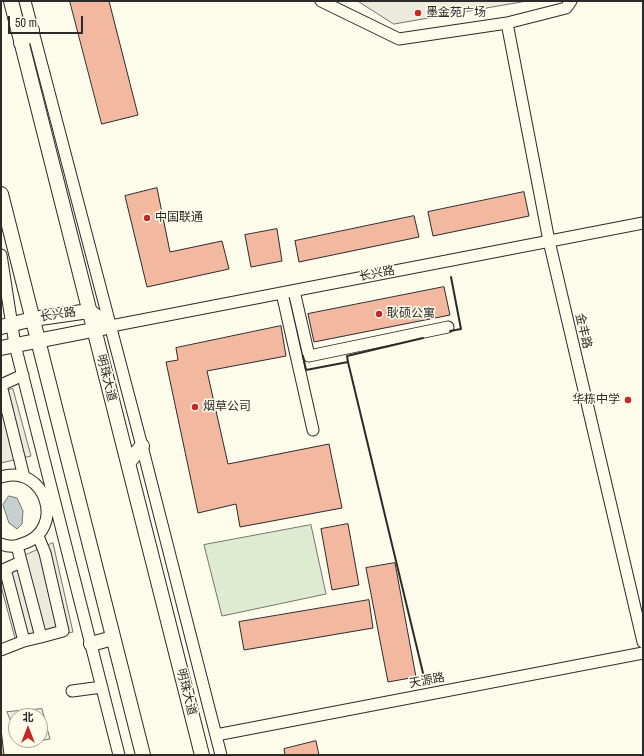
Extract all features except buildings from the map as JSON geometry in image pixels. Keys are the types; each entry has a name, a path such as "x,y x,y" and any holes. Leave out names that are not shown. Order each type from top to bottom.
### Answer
{"main road":[{"name":"明珠大道","path":"11,1 202,755"},
{"path":"21,43 32,30"},
{"path":"1,194 143,755"},
{"name":"长兴路","path":"7,326 33,319 89,311 111,326"},
{"name":"长兴路","path":"1,348 111,326"},
{"path":"128,463 142,446"},
{"path":"91,644 113,638"}],"street":[{"path":"25,1 111,326 221,755"},
{"path":"321,1 399,39 507,23 566,8 571,1"},
{"name":"金丰路","path":"507,23 548,241 643,642"},
{"name":"长兴路","path":"111,326 643,223"},
{"path":"1,255 7,326 15,345 23,375 119,755"},
{"path":"294,291 311,350 309,356 448,327"},
{"path":"282,293 313,430"},
{"path":"23,375 1,385 24,477"},
{"path":"1,544 17,546 28,543 38,536 44,526 48,514 47,503 42,492 34,483 24,477 2,474"},
{"path":"1,650 24,641 63,631 45,554 38,536"},
{"path":"17,546 41,637"},
{"path":"21,562 5,569 24,641"},
{"name":"天源路","path":"216,735 643,653"},
{"path":"72,691 102,687"}],"green space":[{"path":"311,525 326,594 222,616 204,545"}],"shaded area":[{"name":"墨金苑广场","path":"358,1 527,1 394,24"},
{"path":"13,389 31,456 1,463 1,391"},
{"path":"9,496 17,498 23,511 22,524 17,529 9,523 3,505"},
{"path":"53,543 73,632 17,646 1,586 1,566"}],"wall":[{"path":"450,331 461,329 451,277"},
{"path":"303,356 306,370 348,362 347,356 423,338"},
{"path":"348,362 423,673"}],"place":[{"name":"墨金苑广场","path":"418,13"},
{"name":"中国联通","path":"147,218"},
{"name":"耿硕公寓","path":"379,314"},
{"name":"华栋中学","path":"628,400"},
{"name":"烟草公司","path":"195,407"}]}
